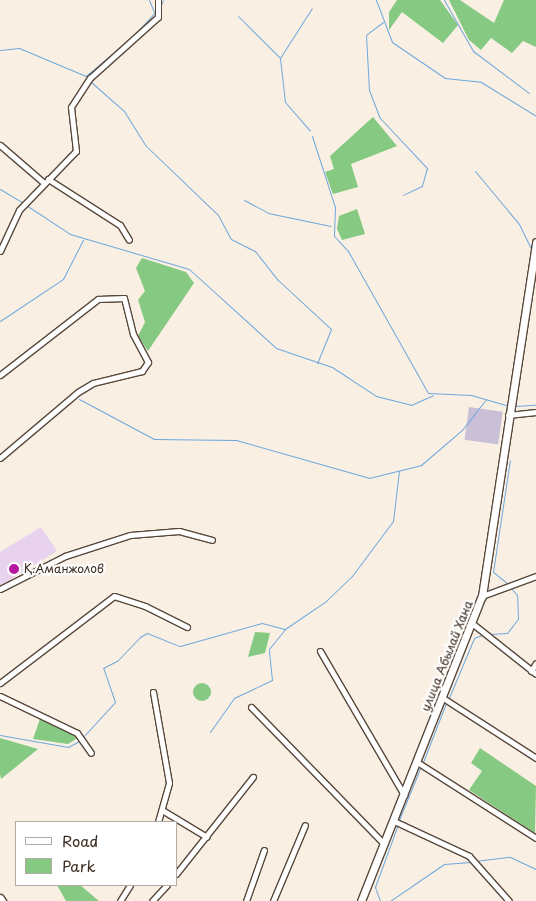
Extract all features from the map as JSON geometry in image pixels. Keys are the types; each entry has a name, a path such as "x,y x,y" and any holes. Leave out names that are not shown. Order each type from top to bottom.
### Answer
{"main road":[{"name":"улица Абылай Хана","path":"361,901 473,624 482,596 508,409 534,249"}],"street":[{"path":"0,251 19,210 78,146 71,107 90,78 158,17 158,0"},
{"path":"0,145 46,181 120,225 129,240"},
{"path":"0,375 98,298 124,298 133,334 148,362 142,371 93,383 78,392 0,458"},
{"path":"508,409 536,412"},
{"path":"0,589 65,556 130,535 179,531 212,540"},
{"path":"482,596 536,576"},
{"path":"0,683 114,596 146,606 187,627"},
{"path":"473,624 536,674"},
{"path":"320,651 404,795"},
{"path":"531,670 536,664"},
{"path":"153,692 169,783 158,821"},
{"path":"0,696 78,733 91,753"},
{"path":"443,698 536,758"},
{"path":"251,707 384,844"},
{"path":"417,762 536,838"},
{"path":"178,872 253,777"},
{"path":"162,810 207,837"},
{"path":"394,821 469,856 509,901"},
{"path":"273,901 306,825"},
{"path":"246,901 264,850"},
{"path":"120,901 129,886"},
{"path":"152,901 166,886"}],"shaded area":[{"path":"469,407 503,412 498,444 464,440"},
{"name":"Қ.Аманжолов","path":"41,527 57,551 0,586 0,552"}],"green space":[{"path":"397,0 440,0 458,25 443,43 402,12 389,30 389,12"},
{"path":"449,0 460,0 494,23 504,0 536,0 536,47 523,41 512,53 491,38 481,50 469,40"},
{"path":"373,117 397,146 351,164 358,187 333,194 325,172 334,169 330,156"},
{"path":"357,209 365,234 342,240 337,229 339,216"},
{"path":"142,258 186,272 194,283 148,351 138,336 145,322 138,300 145,291 136,268"},
{"path":"255,632 270,633 265,653 248,657"},
{"path":"202,683 208,686 211,692 208,698 202,701 196,698 193,692 196,686"},
{"path":"40,719 75,736 76,739 68,744 33,739"},
{"path":"0,738 38,749 1,779 0,774"},
{"path":"480,748 536,786 535,833 469,790 482,771 471,763"},
{"path":"58,886 81,886 99,901 66,901"}],"waterway":[{"path":"149,0 154,12"},
{"path":"161,5 163,0"},
{"path":"376,0 392,42 445,78 481,82 536,116"},
{"path":"444,0 473,51 529,93"},
{"path":"280,58 312,8"},
{"path":"133,36 155,12"},
{"path":"238,16 280,58 285,102 310,131"},
{"path":"383,22 366,35 369,90 380,118 427,168 422,186 403,195"},
{"path":"0,50 19,48 86,76 126,42"},
{"path":"91,82 124,111 145,145 218,215 231,239 255,251 278,280 331,329 317,363"},
{"path":"312,136 335,207 334,236 348,251 428,393 471,395 507,405"},
{"path":"475,171 519,224 532,251"},
{"path":"0,189 23,203"},
{"path":"244,200 268,213 331,226"},
{"path":"26,205 70,234 189,269 276,348 332,367 376,396 411,405 433,395"},
{"path":"0,321 63,279 83,240"},
{"path":"79,399 154,439 236,440 369,478 421,465 462,430 486,399"},
{"path":"514,406 536,405"},
{"path":"508,584 493,572 510,460"},
{"path":"83,737 115,702 103,668 117,661 140,637 147,633 180,646 262,623 285,629 326,601 352,576 393,521 399,471"},
{"path":"489,634 507,633 518,619 517,595 510,587"},
{"path":"210,732 234,698 272,680 269,649 285,629"},
{"path":"448,700 474,638 482,635"},
{"path":"423,762 446,703"},
{"path":"0,735 68,747 81,740"},
{"path":"399,820 421,766"},
{"path":"380,901 375,887 398,824"},
{"path":"475,861 510,857 536,869"},
{"path":"390,901 444,864 471,862"}],"place":[{"name":"Қ.Аманжолов","path":"14,569"}]}
